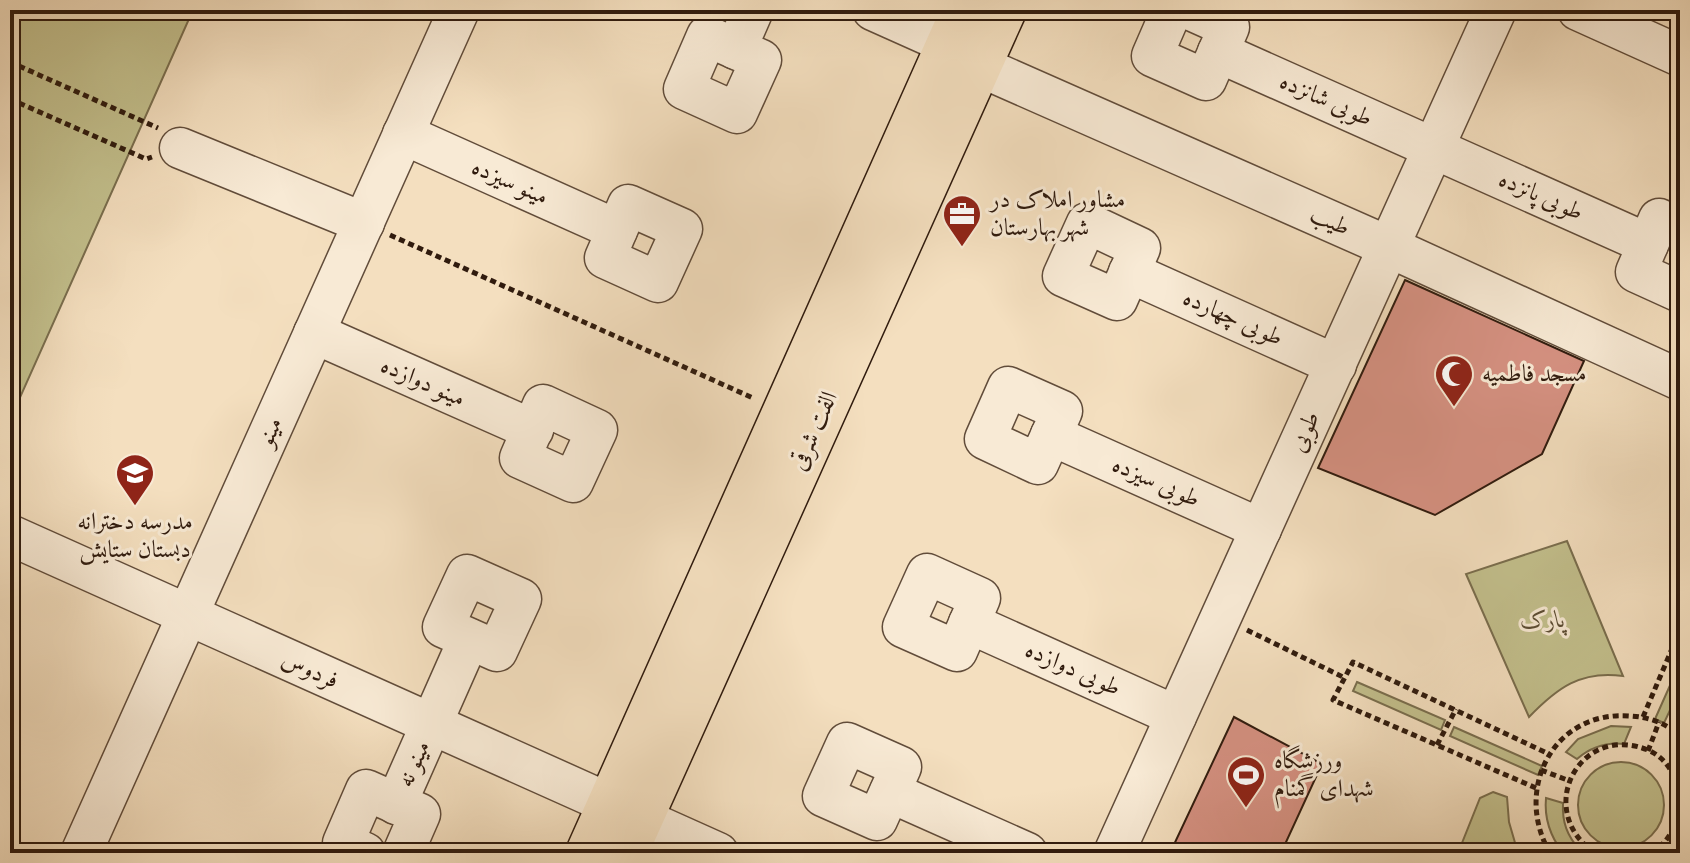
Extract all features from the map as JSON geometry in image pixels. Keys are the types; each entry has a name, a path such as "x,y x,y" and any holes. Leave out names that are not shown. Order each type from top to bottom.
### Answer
{"main road":[{"name":"الفت شرقی","path":"625,825 784,412 964,40 1004,10"},
{"name":"الفت شرقی","path":"588,853 625,825 964,40"}],"street":[{"name":"مینو","path":"81,853 459,10"},
{"path":"736,49 753,10"},
{"name":"طیب","path":"873,10 964,40 1389,247 1680,380"},
{"path":"1172,10 1152,56 1206,80 1229,27 1191,10"},
{"name":"طوبی","path":"1114,853 1496,10"},
{"path":"1578,10 1680,56"},
{"name":"طوبی شانزده","path":"1218,52 1434,148"},
{"name":"مینو سیزده","path":"403,134 617,230"},
{"path":"180,148 364,223"},
{"name":"طوبی پانزده","path":"1434,148 1664,236"},
{"path":"1664,236 1636,272 1680,292"},
{"name":"طوبی چهارده","path":"1129,272 1336,365"},
{"name":"مینو دوازده","path":"314,333 533,430"},
{"name":"طوبی سیزده","path":"1051,435 1261,529"},
{"name":"فردوس","path":"10,535 431,724 625,825 718,853"},
{"name":"طوبی دوازده","path":"969,623 1176,716"},
{"name":"مینو نه","path":"396,804 469,639"},
{"path":"365,853 343,843 366,790 420,814 403,853"},
{"path":"890,792 1027,853"}],"path":[{"path":"10,62 157,127 180,148 146,159 10,99"},
{"path":"364,223 784,412"},
{"path":"1221,617 1345,678"},
{"path":"1643,717 1679,634"},
{"path":"1536,788 1333,700 1353,662 1549,754"},
{"path":"1437,745 1456,709"},
{"path":"1550,853 1541,837 1535,813 1536,788 1549,754 1567,734 1590,721 1616,715 1659,722 1680,736"},
{"path":"1674,730 1680,716"},
{"path":"1648,751 1659,722"},
{"path":"1595,853 1583,845 1571,830 1566,811 1566,792 1584,759 1600,749 1619,744 1638,746 1669,767 1680,796"},
{"path":"1541,770 1570,781"},
{"path":"1651,853 1678,828 1680,809"}],"green space":[{"path":"10,10 193,10 18,402 10,398"},
{"name":"پارک","path":"1567,541 1623,676 1595,676 1571,683 1529,717 1466,574"},
{"path":"1680,663 1680,689 1664,723 1655,719"},
{"path":"1357,682 1445,720 1441,730 1353,691"},
{"path":"1611,726 1631,727 1624,744 1599,746 1577,759 1566,752 1578,739"},
{"path":"1454,727 1542,766 1538,775 1450,736"},
{"path":"1621,762 1638,765 1652,774 1661,788 1664,805 1661,822 1652,836 1638,845 1621,848 1604,845 1590,836 1581,822 1578,805 1581,788 1590,774 1604,765"},
{"path":"1493,792 1507,797 1509,822 1518,853 1458,853 1480,798"},
{"path":"1546,798 1563,803 1566,828 1580,850 1578,853 1563,853 1555,840 1547,820"}],"building":[{"name":"مسجد فاطمیه","path":"1405,280 1584,361 1542,454 1435,515 1318,468"},
{"name":"ورزشگاه شهدای گمنام","path":"1234,717 1322,764 1281,853 1170,853"}],"place":[{"name":"مشاور املاک در شهر بهارستان","path":"962,248"},
{"name":"مسجد فاطمیه","path":"1454,408"},
{"name":"مدرسه دخترانه دبستان ستایش","path":"135,507"},
{"name":"ورزشگاه شهدای گمنام","path":"1246,809"}]}
